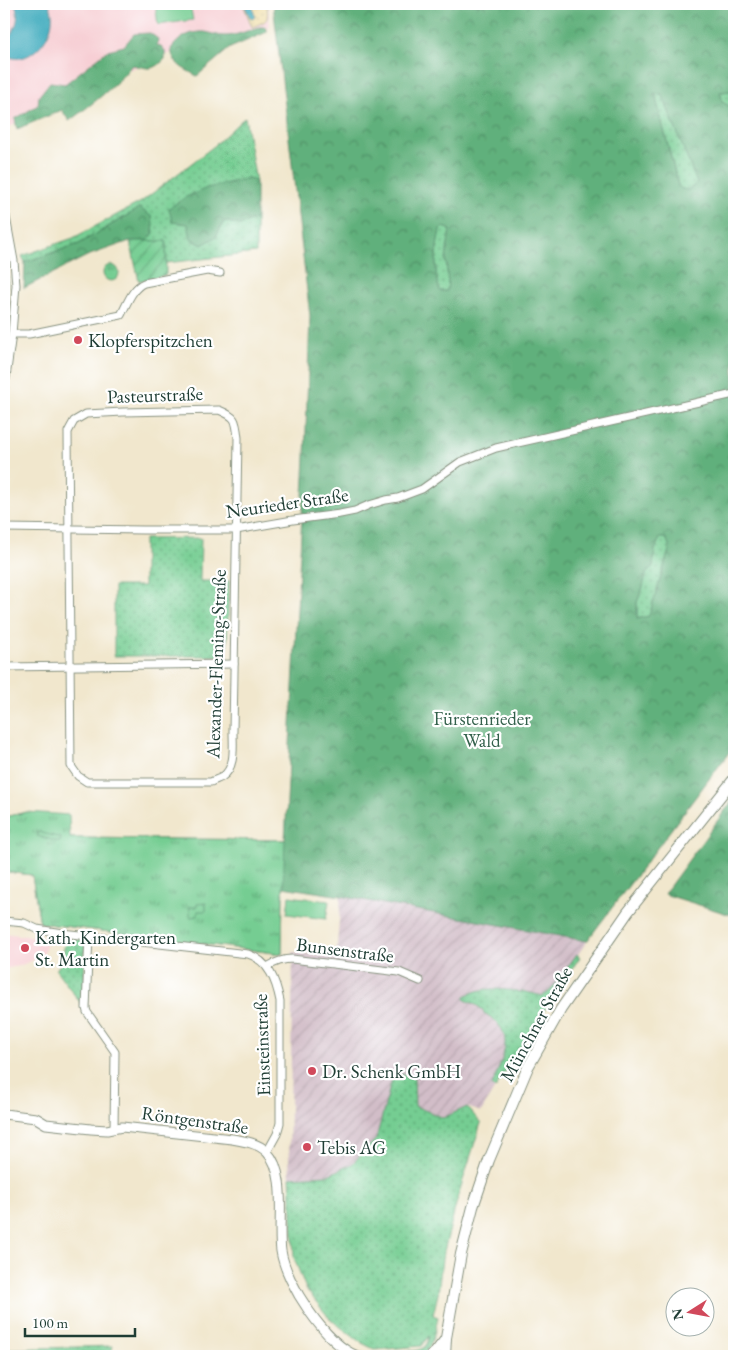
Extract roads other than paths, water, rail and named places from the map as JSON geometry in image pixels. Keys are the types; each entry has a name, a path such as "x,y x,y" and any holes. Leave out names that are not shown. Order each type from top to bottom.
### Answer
{"main road":[{"name":"Münchner Straße","path":"445,1356 446,1338 461,1254 473,1208 488,1160 528,1067 561,1009 622,920 734,779"}],"street":[{"path":"4,206 14,261 16,285 4,392"},
{"path":"12,334 28,334 121,315 139,285 207,271 220,273"},
{"name":"Neurieder Straße","path":"4,528 236,530 340,514 398,498 422,489 460,462 496,448 734,394"},
{"name":"Pasteurstraße","path":"69,529 68,432 74,421 86,414 219,410 231,415 236,425 238,438 236,530"},
{"path":"69,529 70,666"},
{"name":"Alexander-Fleming-Straße","path":"70,666 71,766 82,780 92,783 211,782 222,778 230,766 233,748 236,530"},
{"path":"4,667 234,664"},
{"name":"Einsteinstraße","path":"4,921 24,923 38,929 89,936 248,954 258,959 267,967 275,981 280,1001 280,1123 277,1134 267,1152"},
{"path":"89,936 86,1008 115,1052 114,1129"},
{"name":"Bunsenstraße","path":"267,967 275,962 292,959 399,972 420,981"},
{"name":"Röntgenstraße","path":"4,1114 36,1118 46,1124 107,1130 122,1127 232,1139 248,1142 267,1152 275,1164 278,1174 281,1251 289,1278 306,1306 330,1338 357,1356"},
{"path":"430,1356 446,1338"}],"water":[{"path":"15,4 49,4 52,14 51,25 41,46 23,57 13,58 4,54 4,43 16,25 17,10"},
{"path":"244,4 254,4 255,16 253,19 250,17"}],"place":[{"name":"Klopferspitzchen","path":"78,340"},
{"name":"Kath. Kindergarten St. Martin","path":"25,948"},
{"name":"Dr. Schenk GmbH","path":"312,1071"},
{"name":"Tebis AG","path":"307,1147"}],"park label":[{"name":"Fürstenrieder Wald","path":"482,729"}]}
